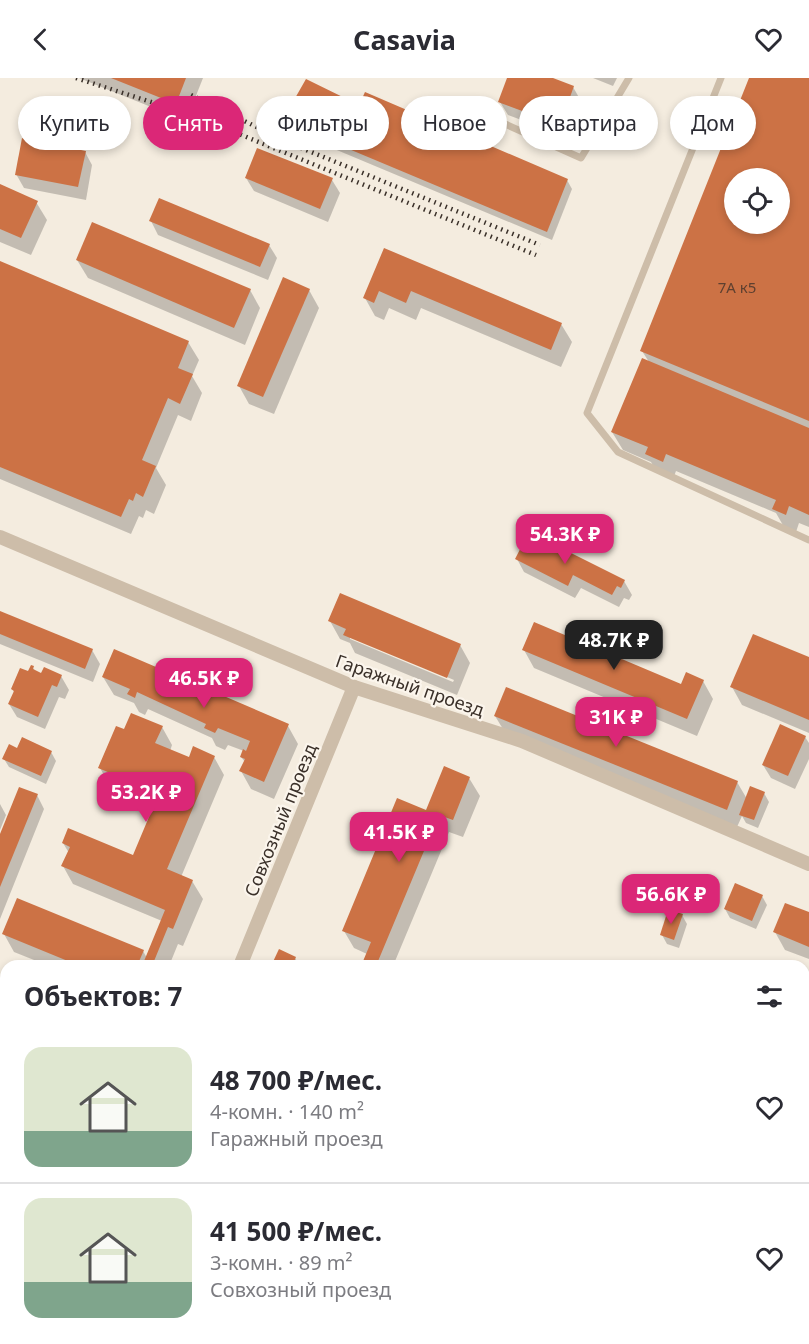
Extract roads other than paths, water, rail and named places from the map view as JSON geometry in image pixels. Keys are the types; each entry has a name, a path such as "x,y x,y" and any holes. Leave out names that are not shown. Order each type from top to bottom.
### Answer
{"street":[{"name":"Гаражный проезд","path":"0,537 354,687 522,741 809,864"},
{"name":"Совхозный проезд","path":"242,960 354,687"}],"lane":[{"path":"507,125 582,158 629,78"},
{"path":"721,78 587,413 618,453 809,540"}],"railway":[{"path":"76,78 195,116 536,255"},
{"path":"191,95 256,127"},
{"path":"306,150 540,245"}]}
